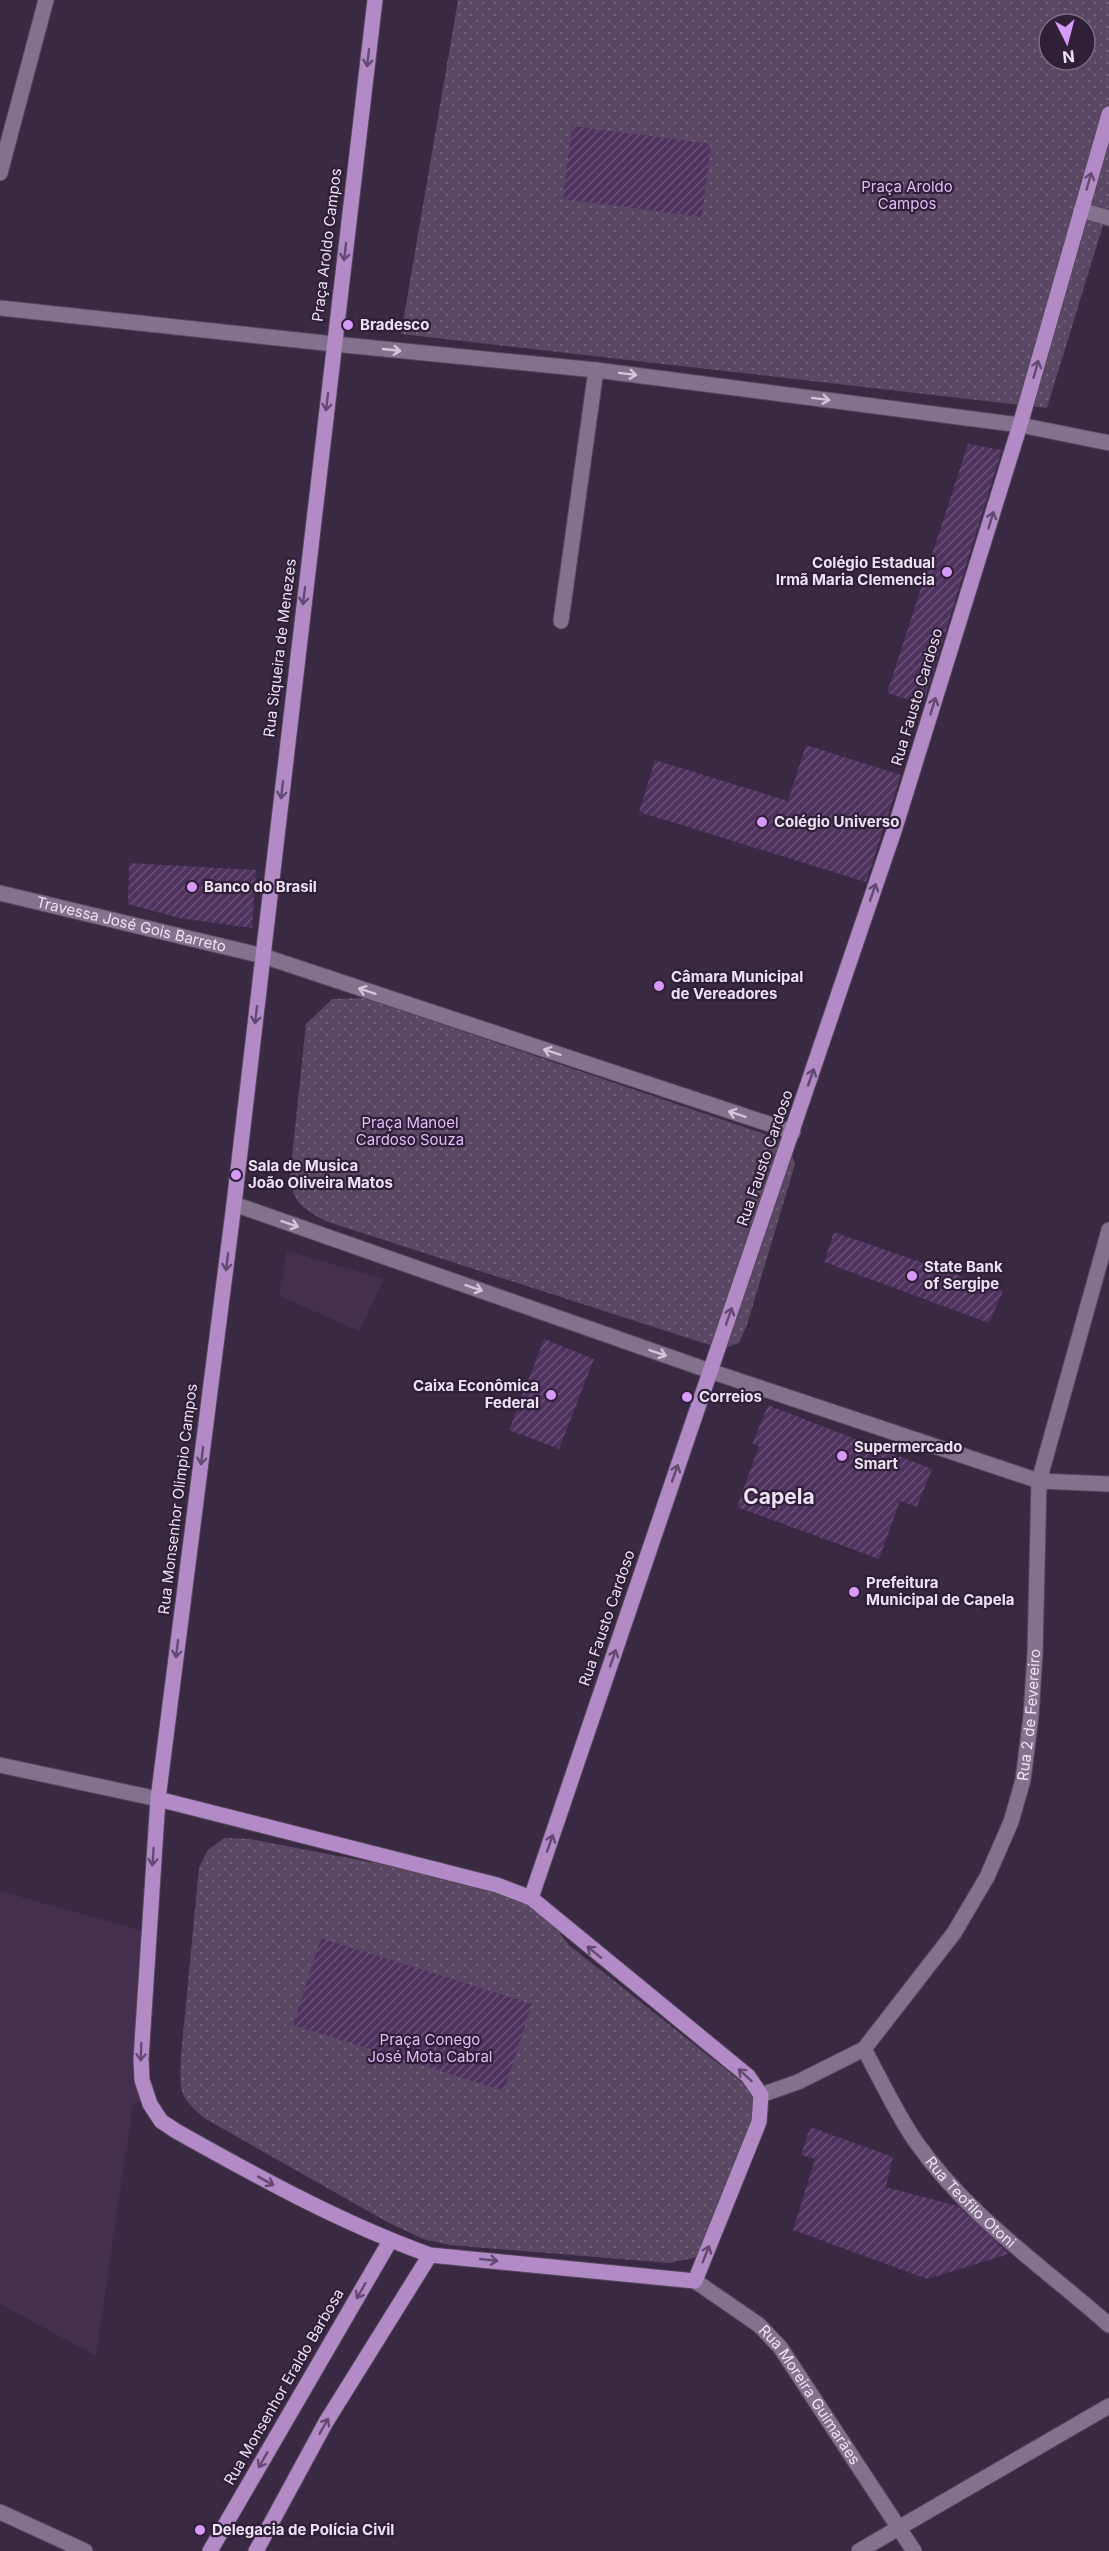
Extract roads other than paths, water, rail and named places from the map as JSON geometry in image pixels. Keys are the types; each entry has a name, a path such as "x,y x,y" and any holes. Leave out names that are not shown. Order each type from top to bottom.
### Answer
{"main road":[{"name":"Praça Aroldo Campos","path":"334,344 375,0"},
{"path":"1020,425 1109,114"},
{"name":"Rua Siqueira de Menezes","path":"263,957 334,344"},
{"name":"Rua Fausto Cardoso","path":"531,1898 895,828 1020,425"},
{"path":"234,1204 263,957"},
{"name":"Rua Monsenhor Olimpio Campos","path":"158,1799 234,1204"},
{"path":"158,1799 498,1885 531,1898 748,2076 761,2095 759,2122 695,2281 430,2255 390,2241 276,2186 176,2131 161,2121 150,2104 142,2080 141,2059 158,1799"},
{"name":"Rua Monsenhor Eraldo Barbosa","path":"210,2551 390,2241"},
{"path":"256,2551 326,2422 430,2255"}],"street":[{"path":"0,173 46,0"},
{"path":"1081,210 1109,218"},
{"path":"0,308 596,370 1020,425 1109,443"},
{"path":"561,621 596,370"},
{"name":"Travessa José Gois Barreto","path":"0,893 263,957"},
{"path":"263,957 793,1132"},
{"path":"234,1204 710,1371 1039,1481 1109,1484"},
{"name":"Rua 2 de Fevereiro","path":"761,2095 798,2082 864,2049 954,1933 987,1876 1011,1822 1023,1780 1031,1716 1035,1653 1039,1481 1109,1230"},
{"path":"0,1765 158,1799"},
{"name":"Rua Teofilo Otoni","path":"864,2049 915,2141 955,2189 1032,2263 1109,2324"},
{"name":"Rua Moreira Guimarães","path":"695,2281 759,2325 780,2347 914,2551"},
{"path":"859,2551 1109,2406"},
{"path":"0,2512 85,2551"}],"place":[{"name":"Bradesco","path":"348,325"},
{"name":"Colégio Estadual Irmã Maria Clemencia","path":"947,572"},
{"name":"Colégio Universo","path":"762,822"},
{"name":"Banco do Brasil","path":"192,887"},
{"name":"Câmara Municipal de Vereadores","path":"659,986"},
{"name":"Sala de Musica João Oliveira Matos","path":"236,1175"},
{"name":"State Bank of Sergipe","path":"912,1276"},
{"name":"Caixa Econômica Federal","path":"551,1395"},
{"name":"Correios","path":"687,1397"},
{"name":"Supermercado Smart","path":"842,1456"},
{"name":"Prefeitura Municipal de Capela","path":"854,1592"},
{"name":"Delegacia de Polícia Civil","path":"200,2530"}],"district":[{"name":"Capela","path":"779,1497"}],"park label":[{"name":"Praça Manoel Cardoso Souza","path":"410,1132"},
{"name":"Praça Conego José Mota Cabral","path":"430,2048"}]}
